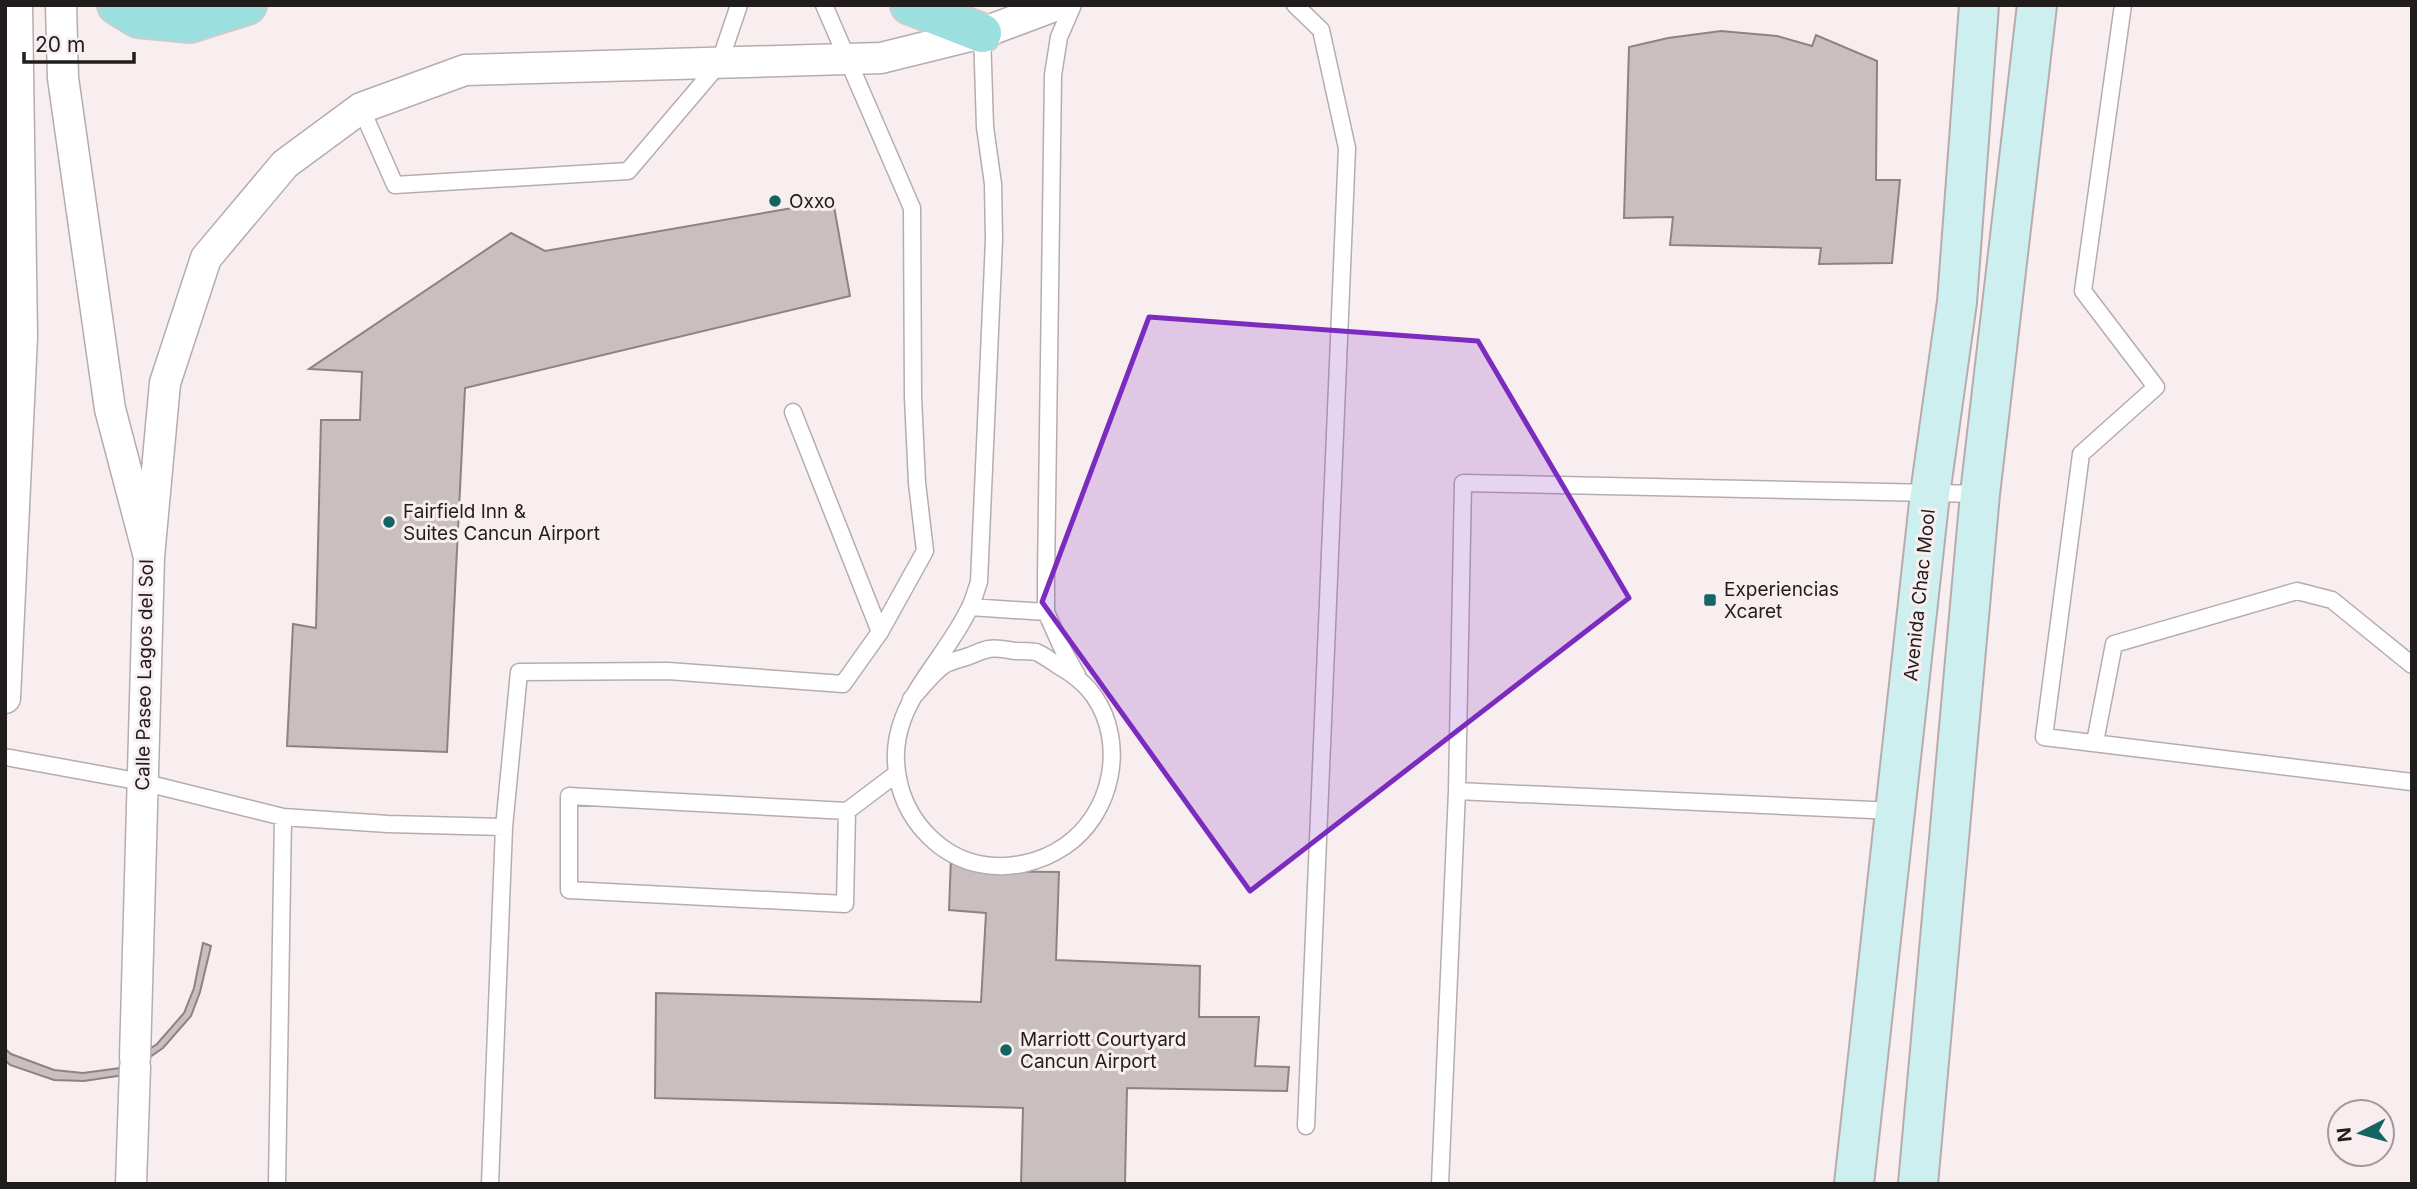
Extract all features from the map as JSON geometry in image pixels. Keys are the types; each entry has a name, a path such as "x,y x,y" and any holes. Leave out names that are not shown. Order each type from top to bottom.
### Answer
{"main road":[{"path":"117,5 138,18 190,23 247,5"},
{"path":"910,5 982,33"}],"street":[{"path":"5,698 22,337 17,5"},
{"name":"Calle Paseo Lagos del Sol","path":"61,5 63,78 110,409 149,557 131,1184"},
{"path":"149,557 165,383 206,258 285,164 361,108 465,70 881,58 982,33 1056,5"},
{"name":"Avenida Chac Mool","path":"1918,1184 1980,494 1979,5"},
{"name":"Avenida Chac Mool","path":"1854,1184 1930,494 1980,304 2037,5"},
{"path":"5,258 22,337"}],"lane":[{"path":"361,108 395,184 628,171 719,64 739,5"},
{"path":"490,1184 504,827 519,672 668,671 843,684 880,632 925,551 917,483 913,397 912,208 824,5"},
{"path":"982,33 985,127 993,184 993,240 979,582 970,607 911,699 900,723 895,748 896,774 903,799 916,821 933,840 955,855 979,864 1005,866 1030,863 1054,853 1076,839 1093,820 1105,797 1111,772 1112,746 1106,720 1095,697 1078,677 1065,654 1046,612 1053,75 1059,37 1073,5"},
{"path":"1295,5 1321,30 1347,148 1306,1126"},
{"path":"2123,5 2083,291 2157,387 2081,454 2044,737 2412,782"},
{"path":"793,412 880,632"},
{"path":"1440,1184 1457,791 1463,483 1980,494"},
{"path":"2095,742 2114,644 2297,591 2332,600 2412,665"},
{"path":"970,607 1046,612"},
{"path":"911,699 944,665 989,648 1037,652 1078,677"},
{"path":"5,757 142,782 283,817 388,824 504,827"},
{"path":"847,811 845,904 569,890 569,796 847,811 896,774"},
{"path":"1457,791 1894,811"},
{"path":"277,1184 283,817"}],"highlighted area":[{"path":"1149,317 1478,341 1629,598 1250,891 1042,602"}],"building":[{"path":"1721,31 1777,36 1812,46 1816,35 1877,61 1876,180 1900,180 1892,263 1819,264 1821,248 1670,245 1673,217 1624,218 1629,47 1668,38"},
{"name":"Fairfield Inn & Suites Cancun Airport","path":"833,201 850,296 465,388 447,752 287,746 293,624 316,628 321,420 360,420 362,372 309,369 511,233 545,251"},
{"path":"951,857 989,871 1059,872 1056,960 1200,966 1199,1017 1259,1017 1255,1066 1289,1067 1287,1091 1127,1088 1125,1184 1021,1184 1023,1108 655,1098 656,993 981,1002 986,913 949,910"},
{"path":"203,943 211,946 191,1016 163,1048 124,1075 84,1081 54,1080 10,1065 5,1060 5,1049 11,1054 54,1070 83,1073 120,1068 157,1044 184,1013 194,988"}],"place":[{"name":"Oxxo","path":"775,201"},
{"name":"Fairfield Inn & Suites Cancun Airport","path":"389,522"},
{"name":"Experiencias Xcaret","path":"1710,600"},
{"name":"Marriott Courtyard Cancun Airport","path":"1006,1050"}]}
